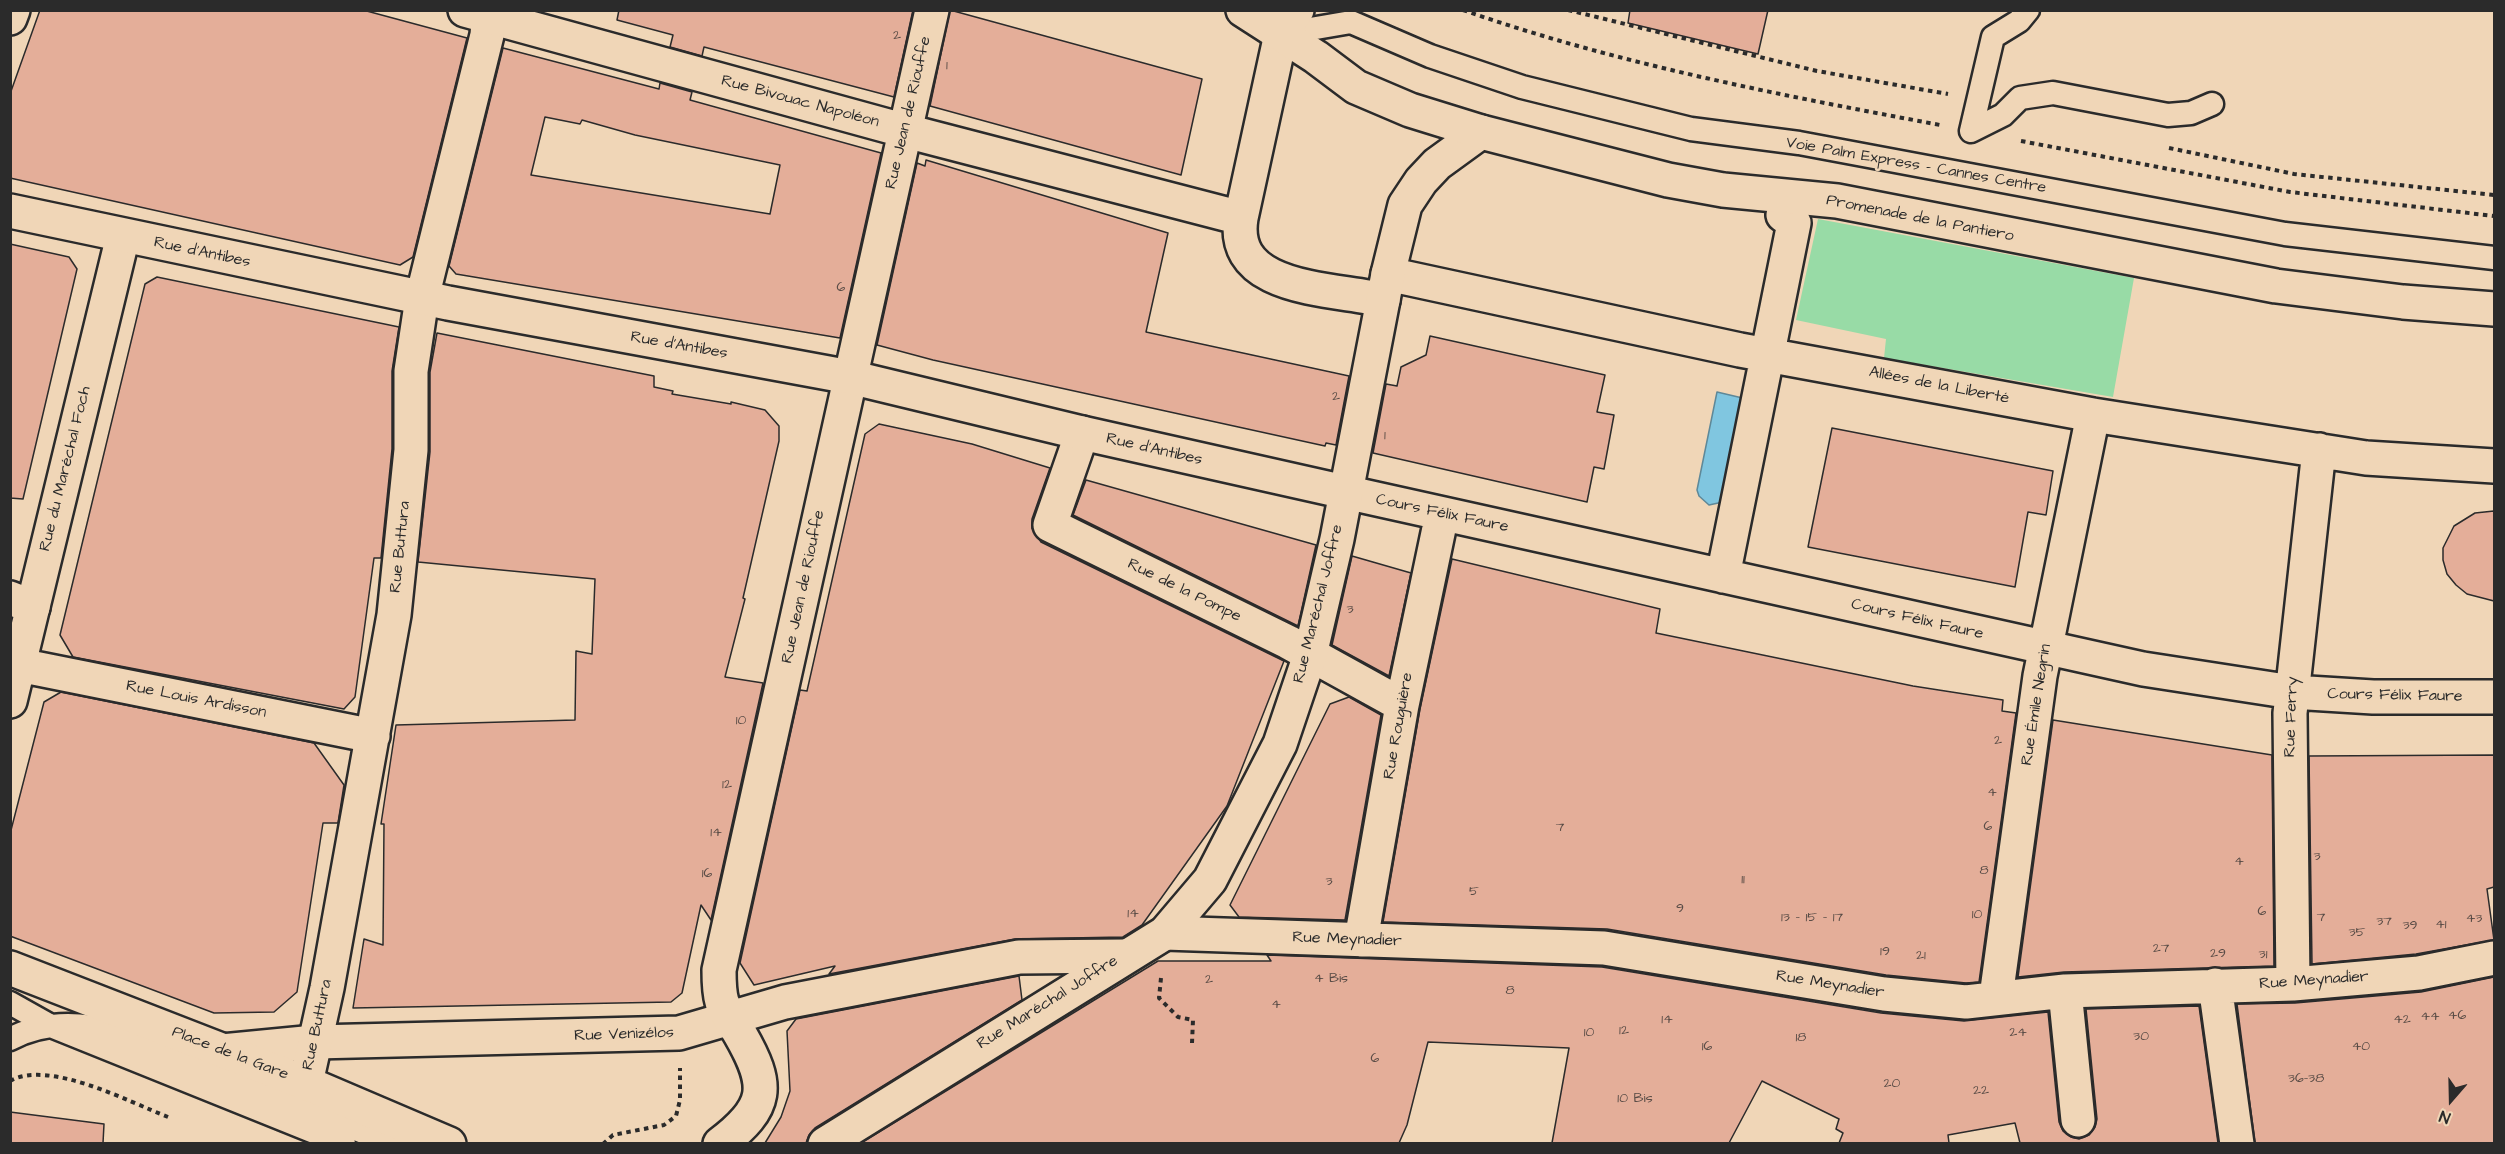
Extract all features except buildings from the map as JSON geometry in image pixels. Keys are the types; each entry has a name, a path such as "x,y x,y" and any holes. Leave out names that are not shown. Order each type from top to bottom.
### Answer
{"street":[{"path":"10,18 13,10"},
{"name":"Rue Jean de Riouffe","path":"720,1143 749,1119 758,1102 760,1082 756,1062 722,1003 719,970 932,10"},
{"name":"Promenade de la Pantiero","path":"1243,10 1289,22 1356,87 1410,110 1481,132 1668,180 1723,190 1837,201 2276,286 2403,302 2494,309"},
{"name":"Rue Bivouac Napoléon","path":"481,13 906,131 1241,218"},
{"name":"Rue Buttura","path":"306,1083 394,615 411,450 411,371 422,298 487,35 481,13"},
{"name":"Allées de la Liberté","path":"1289,22 1239,233 1247,258 1259,270 1294,283 1386,287 2093,415 2366,458 2494,466"},
{"name":"Rue Maréchal Joffre","path":"825,1143 1165,933 1210,880 1280,744 1310,655 1346,492 1386,287 1406,205 1421,181 1457,148 1481,132"},
{"name":"Rue d'Antibes","path":"10,211 422,298 850,377 1082,434 1346,492"},
{"path":"1723,576 1794,223 1783,215"},
{"name":"Rue du Maréchal Foch","path":"10,701 19,665 22,602 123,236"},
{"name":"Rue Émile Negrin","path":"1996,997 2045,649 2093,415"},
{"name":"Rue de la Pompe","path":"1082,434 1050,525 1310,655 1402,705"},
{"name":"Rue Ferry","path":"2293,984 2292,692 2319,450"},
{"name":"Cours Félix Faure","path":"1346,492 2143,669 2292,692 2373,697 2494,697"},
{"name":"Rue Rouguière","path":"1361,940 1402,705 1442,514"},
{"name":"Rue Louis Ardisson","path":"19,665 373,736"},
{"name":"Rue Meynadier","path":"1165,933 1604,948 1884,994 1966,1002 2065,991 2293,984 2419,973 2494,958"},
{"name":"Rue Venizélos","path":"222,1051 315,1042 679,1033 784,1002 1019,957 1126,956"},
{"name":"Place de la Gare","path":"10,968 306,1083 449,1143"},
{"path":"2215,985 2237,1143"},
{"path":"2065,991 2078,1120"}],"lane":[{"path":"1971,131 1993,37 2019,21 2028,10"},
{"path":"1289,22 1348,16"},
{"name":"Voie Palm Express - Cannes Centre","path":"1348,16 1430,56 1522,87 1691,129 1799,143 2285,234 2494,258"},
{"path":"1971,131 2003,115 2019,98 2053,93 2168,114 2190,113 2212,104"},
{"path":"10,1003 51,1026 344,1143"},
{"path":"10,1039 33,1029 51,1026 86,1025 115,1032 393,1143"}],"path":[{"path":"1463,10 1582,46 1674,70 1809,100 2290,192 2494,216"},
{"path":"1165,933 1159,998 1178,1017 1193,1020 1192,1043"},
{"path":"603,1143 613,1135 664,1125 676,1116 680,1100 680,1064"},
{"path":"10,1081 39,1073 59,1076 168,1117"}],"green space":[{"path":"1818,219 2134,278 2113,397 1884,358 1886,339 1796,320"}],"water":[{"path":"1717,392 1751,400 1723,502 1709,505 1699,496 1697,490"}]}
